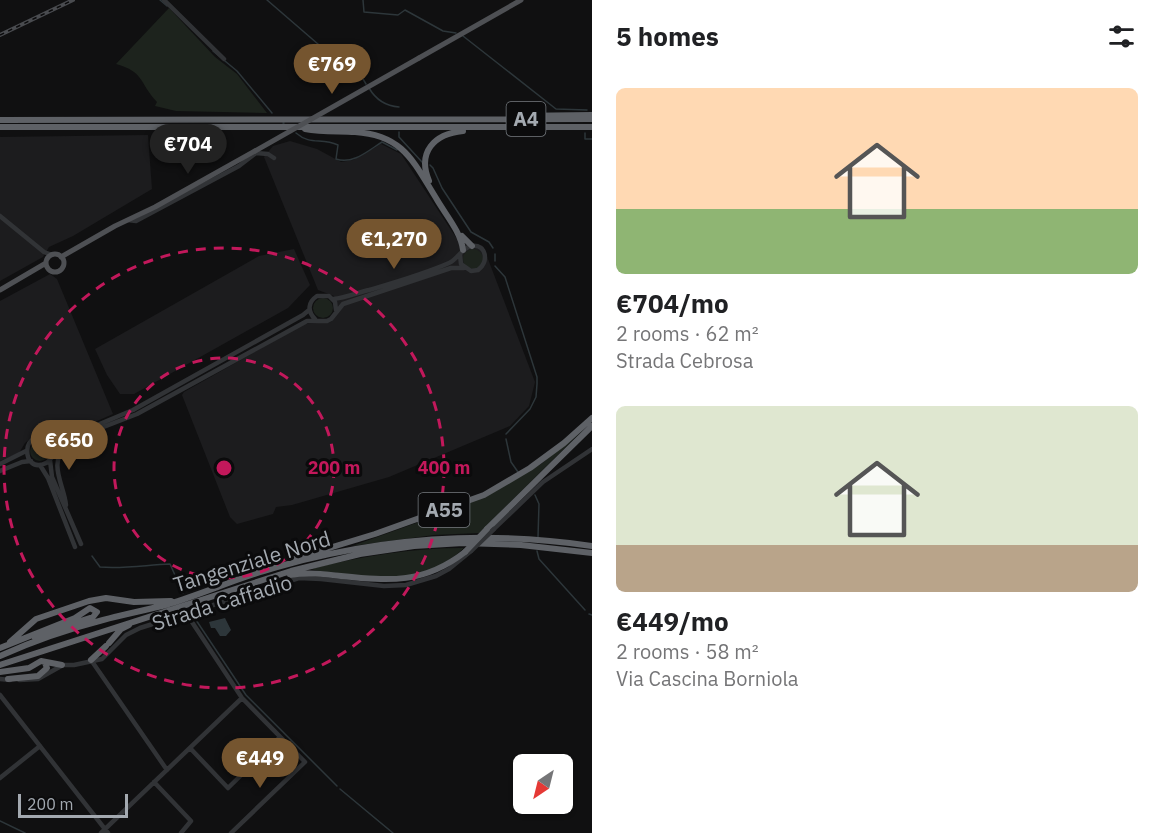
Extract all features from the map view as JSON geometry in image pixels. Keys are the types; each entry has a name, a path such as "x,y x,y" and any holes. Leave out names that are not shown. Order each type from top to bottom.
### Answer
{"highway":[{"path":"0,120 460,120 520,115 592,117"},
{"path":"290,126 318,131 365,133 383,136 394,142 405,151 416,166 461,240 462,253"},
{"name":"A4","path":"0,127 592,128"},
{"path":"472,246 462,237 431,186 425,170 426,155 432,144 446,134 494,129"},
{"name":"A55","path":"277,567 293,559 375,534 484,495 530,468 564,443 592,418"},
{"name":"A55","path":"260,581 306,573 382,580 409,579 441,568 468,551 592,426"},
{"name":"Tangenziale Nord","path":"16,649 64,631 177,601 277,567 365,547 441,538 527,538 592,546"},
{"name":"Tangenziale Nord","path":"0,665 331,560 414,546 490,543 592,553"},
{"path":"1,648 36,620 89,601 106,598 134,602 177,601"},
{"path":"1,648 75,618 90,608 96,610 96,616"},
{"path":"91,660 124,627 169,610"},
{"path":"0,656 49,631 96,616 124,615"},
{"path":"0,672 26,669 39,662 62,665"},
{"path":"8,679 41,674 47,668 44,662"}],"main road":[{"path":"0,290 35,271 49,259 63,259 70,252 208,177 521,0"},
{"path":"49,259 50,270"},
{"path":"35,271 60,271 64,267 63,259"}],"street":[{"path":"164,0 224,59"},
{"path":"128,220 136,221 239,166 256,153 268,154 274,158"},
{"path":"176,200 179,193"},
{"path":"0,216 44,252 49,259"},
{"path":"67,508 61,500 52,477 50,460 53,452 65,442 137,414 307,321 317,321 327,321 344,304 451,268 475,271 482,268 486,257 483,250 472,246 451,262 412,276 341,298 317,296 311,301 309,310 317,321"},
{"path":"462,253 464,268"},
{"path":"333,299 336,311"},
{"path":"0,464 26,452 29,443 37,438 49,442 59,441 133,410 309,310"},
{"path":"81,544 67,508 57,471 57,460 68,446 82,436"},
{"path":"49,442 53,452"},
{"path":"491,529 543,482 592,449"},
{"path":"26,452 31,461"},
{"path":"40,465 50,460"},
{"path":"0,471 22,462 31,461 40,465 75,548"},
{"name":"Strada Caffadio","path":"0,679 38,679 62,665 77,664 104,657 124,637 140,628 299,578 384,586 406,585 436,576 449,569 468,551"},
{"path":"186,613 242,698 305,762 231,833"},
{"path":"91,660 167,771"},
{"path":"0,695 105,832 242,698"},
{"path":"190,748 228,788 280,737"},
{"path":"0,778 40,746"},
{"path":"154,783 191,821 181,833"}],"shaded area":[{"path":"169,8 215,57 237,74 267,113 176,111 155,106 157,102 141,79 132,71 116,64"},
{"path":"148,135 152,189 73,236 49,247 43,257 0,281 0,137"},
{"path":"290,141 317,149 341,162 353,160 381,144 401,154 457,239 483,246 535,382 529,406 510,426 389,477 292,505 276,507 273,514 237,524 230,517 182,395 304,324 331,322 339,311 334,296 318,290 264,157 273,146"},
{"path":"294,249 310,285 288,308 134,394 120,394 107,375 95,349 259,256"},
{"path":"473,249 480,252 483,259 480,266 473,269 466,266 463,259 466,252"},
{"path":"50,274 57,279 113,414 63,436 53,438 35,435 25,443 19,453 0,461 0,301"},
{"path":"323,298 330,301 333,308 330,315 323,318 316,315 313,308 316,301"},
{"path":"586,427 479,533 434,535 352,546 458,508 494,492 541,464"},
{"path":"40,441 47,444 50,451 47,458 40,461 33,458 30,451 33,444"},
{"path":"464,548 437,567 408,575 377,577 311,569 387,554 425,549"},
{"path":"225,618 231,630 226,636 220,636 215,628 211,628 209,622"}],"waterway":[{"path":"160,0 167,6"},
{"path":"267,0 333,57 363,79 366,84"},
{"path":"363,0 364,12 398,15 405,10 443,31 456,33"},
{"path":"463,36 556,109 587,110"},
{"path":"213,51 237,71 272,113"},
{"path":"369,88 381,102 399,107"},
{"path":"399,132 399,137 422,162"},
{"path":"296,133 306,139 338,145 336,159 355,158 382,142 397,150"},
{"path":"585,133 585,139 592,139"},
{"path":"430,165 471,232 489,242 493,248"},
{"path":"495,254 495,261"},
{"path":"495,266 505,277 537,377 536,397 530,409 506,434"},
{"path":"506,439 511,462 518,472"},
{"path":"535,495 539,504 538,537"},
{"path":"537,551 539,559 585,610"},
{"path":"92,556 100,567 170,564 183,593"},
{"path":"192,614 246,695 337,786"},
{"path":"340,789 393,833"},
{"path":"0,821 25,833"}],"railway":[{"path":"0,35 73,0"}]}
